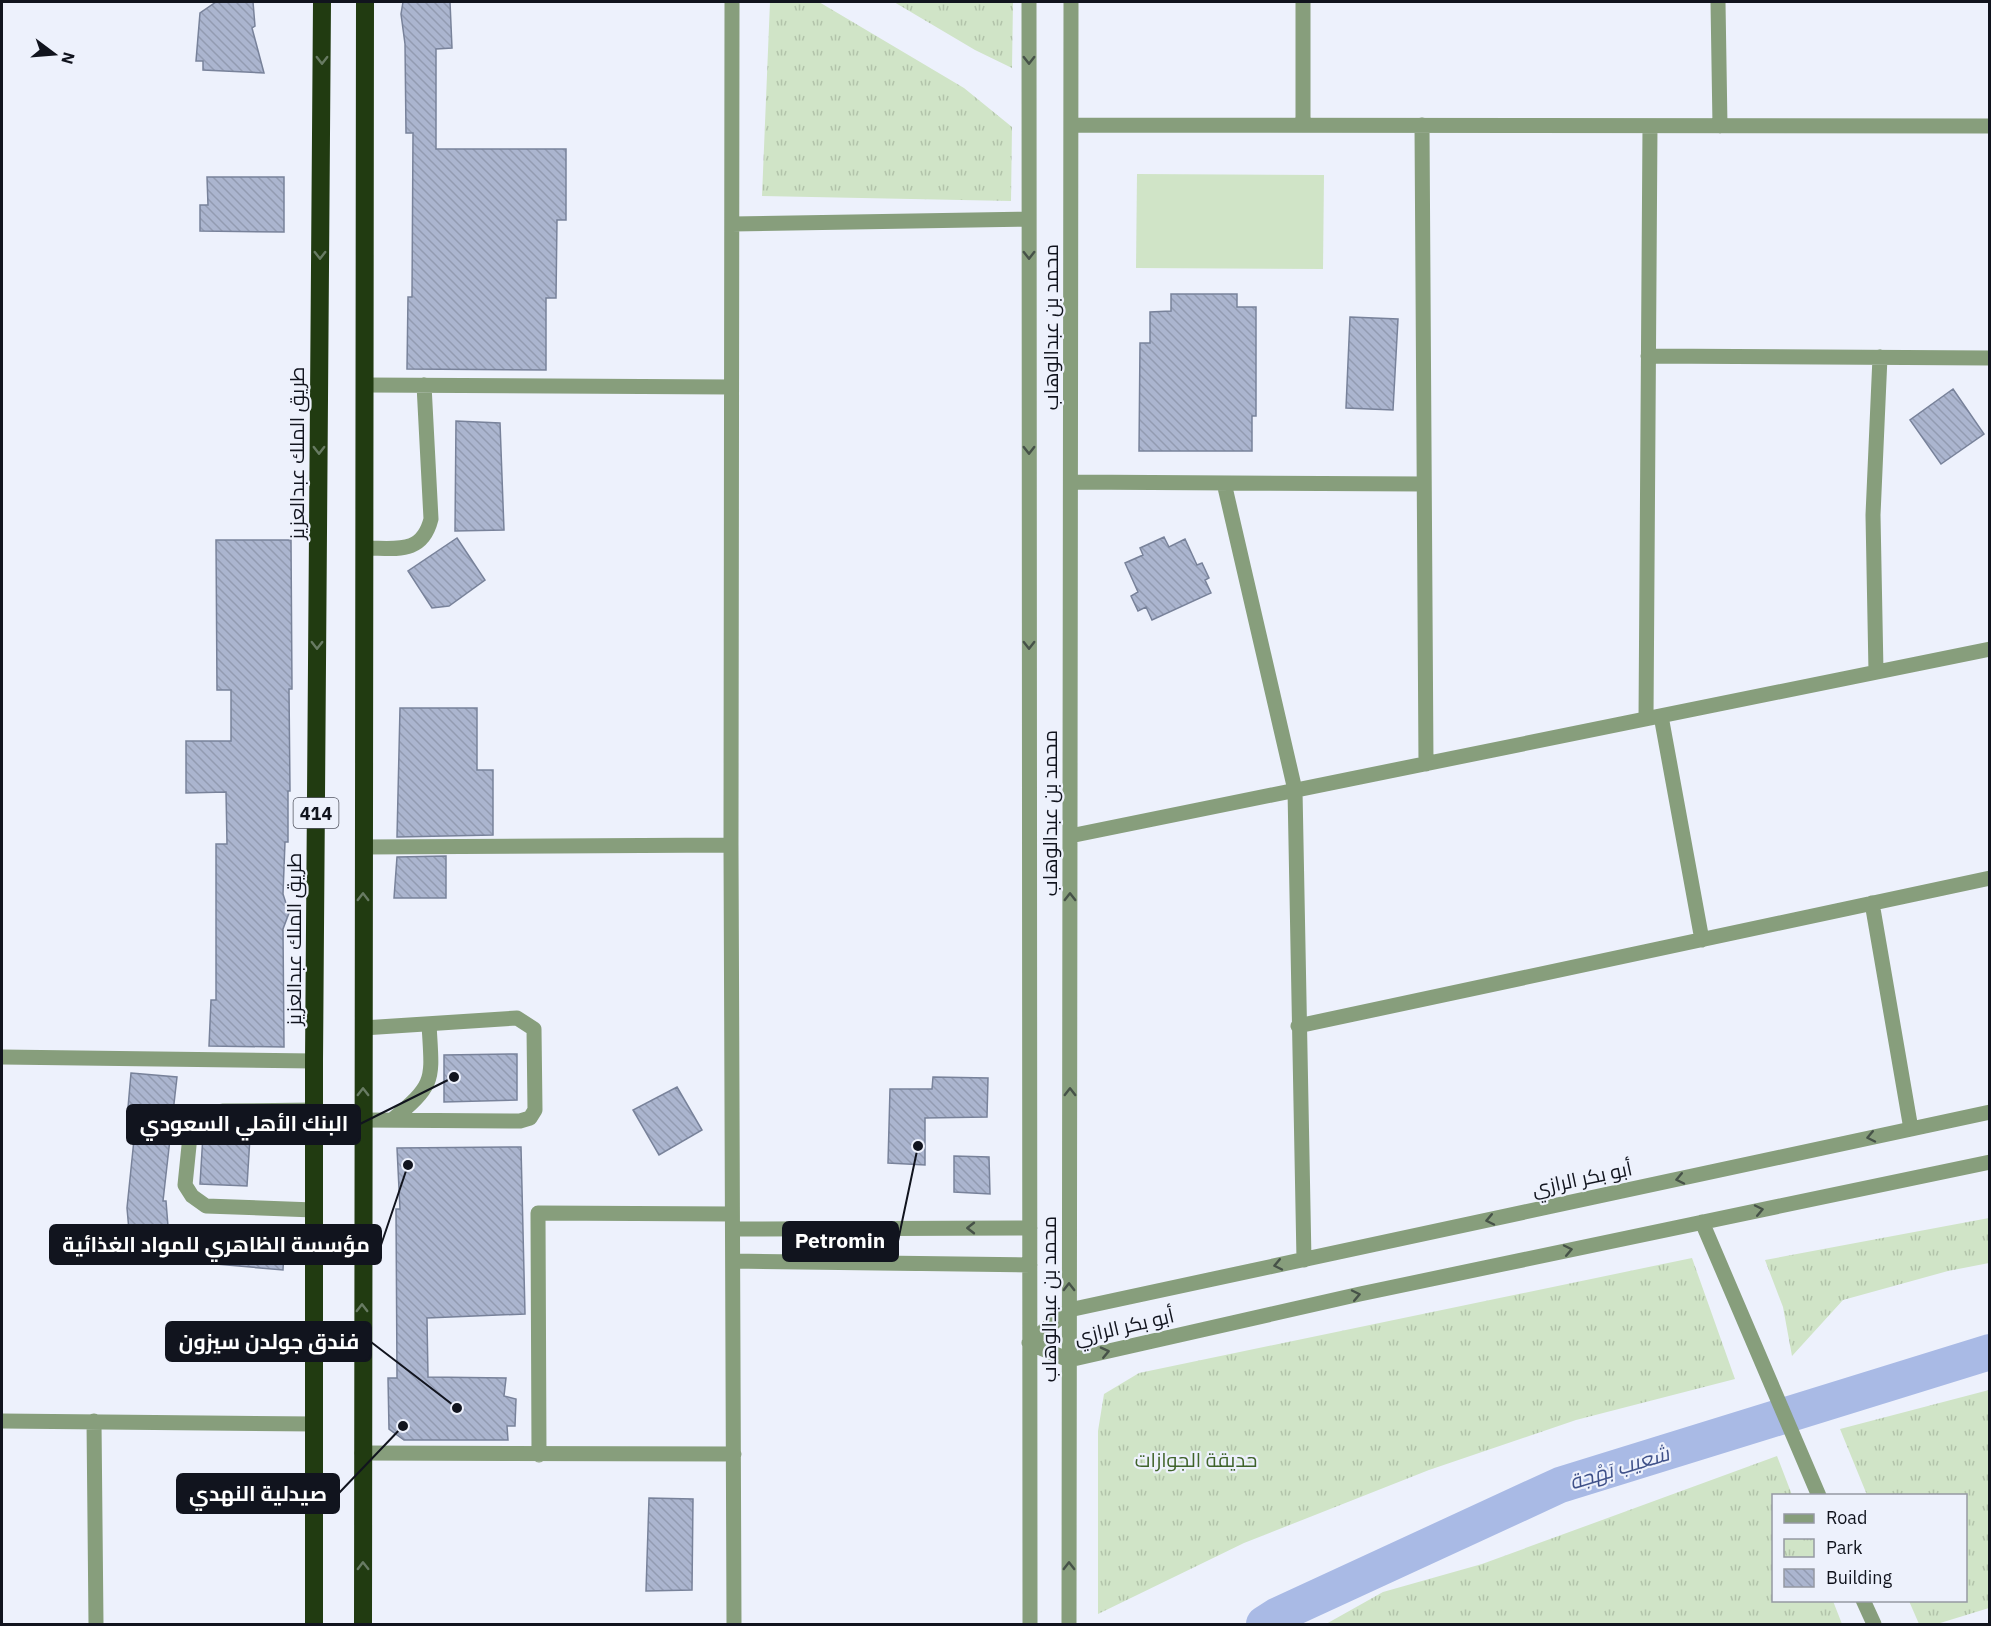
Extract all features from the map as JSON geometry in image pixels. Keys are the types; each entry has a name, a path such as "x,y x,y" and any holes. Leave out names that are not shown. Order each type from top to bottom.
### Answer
{"highway":[{"name":"طريق الملك عبدالعزيز","path":"314,1624 314,1061 322,2"},
{"name":"414","path":"363,1624 366,385 364,2"}],"street":[{"path":"732,2 731,845 734,1624"},
{"name":"محمد بن عبدالوهاب","path":"1029,2 1030,1624"},
{"name":"محمد بن عبدالوهاب","path":"1069,1624 1071,2"},
{"path":"1303,2 1303,125"},
{"path":"1719,2 1720,126"},
{"path":"1071,125 1989,126"},
{"path":"1422,125 1426,764"},
{"path":"1650,126 1648,356 1654,718 1702,940"},
{"path":"732,224 1029,219"},
{"path":"1648,356 1989,358"},
{"path":"1876,672 1872,515 1880,357"},
{"path":"366,385 731,387"},
{"path":"365,548 406,548 418,543 427,533 431,519 424,385"},
{"path":"1071,482 1424,484"},
{"path":"1224,483 1296,790 1298,1026 1304,1260"},
{"path":"1070,836 1989,649"},
{"path":"364,847 731,845"},
{"path":"1298,1026 1989,878"},
{"path":"1872,903 1911,1129"},
{"path":"363,1028 517,1018 526,1022 534,1029 535,1110 530,1118 520,1121 363,1120"},
{"path":"392,1120 420,1097 430,1079 429,1024"},
{"path":"2,1057 314,1061"},
{"path":"314,1110 224,1111 202,1114 191,1126 185,1185 192,1196 206,1206 314,1210"},
{"name":"أبو بكر الرازي","path":"1989,1112 1069,1310 1029,1343 1069,1360 1359,1294 1989,1162"},
{"path":"539,1455 538,1213 733,1221 1030,1228"},
{"path":"1702,1222 1818,1494"},
{"path":"733,1261 1030,1265"},
{"path":"2,1420 315,1424"},
{"path":"94,1421 96,1624"},
{"path":"362,1453 734,1454"},
{"path":"1864,1602 1874,1624"}],"green space":[{"path":"770,2 819,2 964,88 1012,127 1011,201 762,196"},
{"path":"894,2 1013,2 1012,68 975,50"},
{"path":"1137,174 1324,175 1323,269 1136,268"},
{"path":"1989,1218 1989,1263 1948,1271 1843,1300 1792,1356 1783,1307 1765,1260"},
{"name":"حديقة الجوازات","path":"1692,1258 1735,1379 1576,1420 1429,1470 1244,1543 1098,1614 1098,1431 1104,1394 1139,1373"},
{"path":"1989,1390 1989,1608 1937,1624 1919,1624 1909,1602 1967,1602 1967,1494 1867,1494 1840,1429"},
{"path":"1777,1456 1792,1494 1772,1494 1772,1602 1833,1602 1842,1624 1326,1624 1383,1592 1482,1564"}],"building":[{"path":"216,2 253,2 255,26 252,28 264,73 203,70 203,61 196,61 200,13"},
{"path":"403,2 450,2 452,48 436,49 436,149 566,149 566,220 557,220 556,298 546,298 546,370 407,369 408,297 412,297 413,133 406,133 405,44 401,14"},
{"path":"207,177 284,177 284,232 200,231 200,205 208,205"},
{"path":"1171,294 1237,294 1237,307 1256,307 1256,416 1252,416 1252,451 1139,451 1140,343 1150,343 1150,312 1171,311"},
{"path":"1350,317 1398,319 1393,410 1346,408"},
{"path":"1953,389 1984,434 1941,464 1910,420"},
{"path":"456,421 500,423 504,530 455,531"},
{"path":"1164,537 1169,547 1185,539 1197,565 1202,563 1209,578 1205,580 1211,593 1152,620 1146,607 1138,611 1131,596 1138,592 1125,563 1143,555 1140,548"},
{"path":"457,538 485,580 449,606 432,608 408,571"},
{"path":"216,540 291,540 290,791 288,791 288,842 285,842 283,894 289,913 283,929 284,1047 209,1046 211,1000 216,1000 216,844 227,844 226,792 186,793 186,741 231,741 231,690 217,690"},
{"path":"400,708 477,708 477,770 493,770 493,835 397,837"},
{"path":"446,856 446,898 394,898 397,857"},
{"path":"517,1054 517,1100 444,1102 444,1055"},
{"path":"131,1073 177,1077 163,1201 166,1201 169,1239 130,1242 127,1208 136,1120 127,1119"},
{"path":"933,1077 988,1078 987,1117 925,1118 925,1165 888,1163 890,1089 932,1089"},
{"path":"677,1087 702,1130 659,1155 633,1110"},
{"path":"203,1135 250,1137 247,1186 200,1184"},
{"path":"521,1147 525,1314 427,1318 428,1377 506,1378 504,1396 516,1399 515,1426 507,1426 508,1440 404,1440 389,1429 388,1378 397,1378 396,1209 400,1209 397,1148"},
{"path":"954,1156 989,1157 990,1194 954,1192"},
{"path":"172,1235 276,1242 284,1251 283,1270 170,1260"},
{"path":"649,1498 693,1499 692,1590 646,1591"}],"waterway":[{"name":"شعيب بَهْجة","path":"1264,1624 1278,1615 1560,1485 1990,1352"}],"place":[{"name":"البنك الأهلي السعودي","path":"454,1077"},
{"name":"Petromin","path":"918,1146"},
{"name":"مؤسسة الظاهري للمواد الغذائية","path":"408,1165"},
{"name":"فندق جولدن سيزون","path":"457,1408"},
{"name":"صيدلية النهدي","path":"403,1426"}]}
